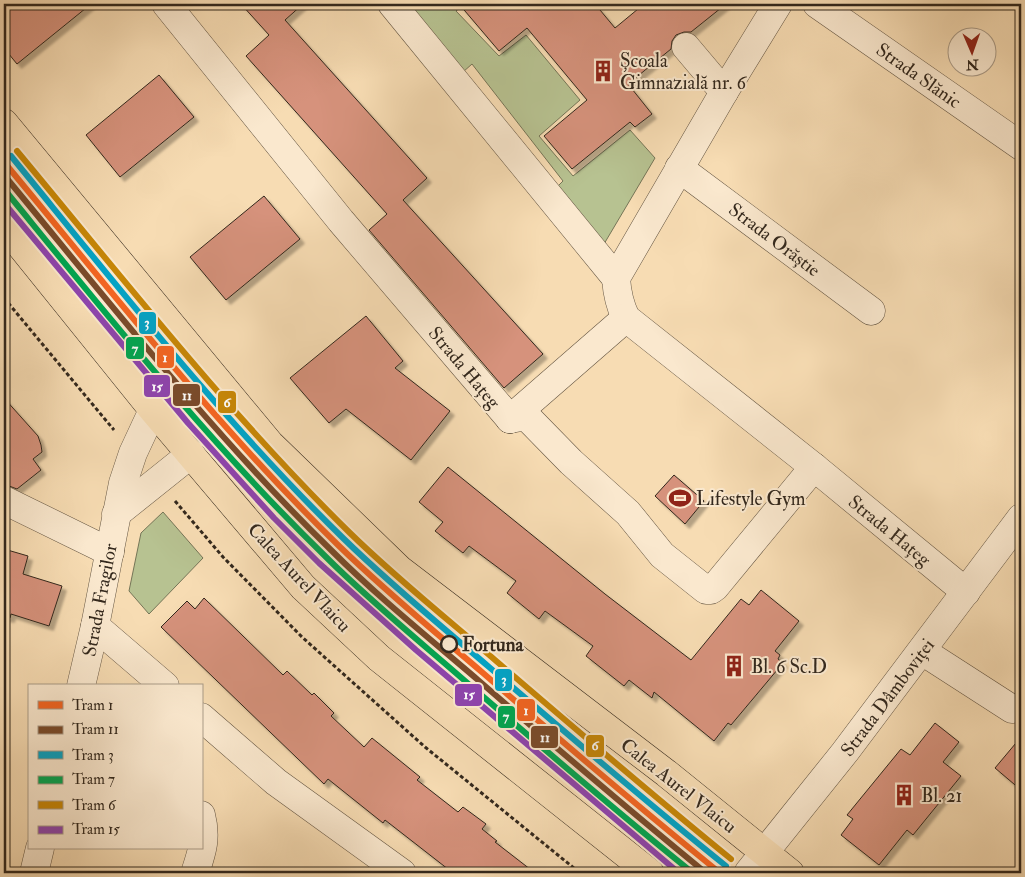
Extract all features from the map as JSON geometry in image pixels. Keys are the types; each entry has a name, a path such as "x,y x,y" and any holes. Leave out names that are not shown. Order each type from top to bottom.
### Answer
{"main road":[{"name":"Calea Aurel Vlaicu","path":"4,123 270,444 399,569 666,773 756,863 790,873"},
{"name":"Calea Aurel Vlaicu","path":"4,225 153,410 303,586 380,658 650,873"}],"street":[{"name":"Strada Hațeg","path":"166,4 341,221 510,419 526,416 571,462 628,513 662,555 706,590 716,587 814,467"},
{"path":"392,4 616,278 618,300 626,318 510,419"},
{"path":"616,278 679,168 778,4"},
{"name":"Strada Slănic","path":"817,4 1021,146"},
{"path":"686,47 724,92"},
{"name":"Strada Orăștie","path":"679,168 871,310"},
{"name":"Strada Hațeg","path":"626,318 814,467 966,592"},
{"name":"Strada Fragilor","path":"81,684 95,626 123,482 133,453 153,410"},
{"path":"116,514 190,454"},
{"path":"4,500 110,552"},
{"name":"Strada Dâmboviței","path":"756,863 834,766 1021,518"},
{"path":"95,626 163,684"},
{"path":"922,651 1012,709"},
{"path":"202,718 276,782 402,873"},
{"path":"195,873 203,848 205,829 202,818"},
{"path":"34,873 40,850"}],"green space":[{"path":"407,4 465,4 456,11 499,56 526,35 580,100 539,136 573,176 630,130 655,158 604,244 557,187 563,181 472,64 463,72"},
{"path":"163,512 203,558 149,614 129,591 141,533"}],"building":[{"path":"4,4 91,4 17,64 4,48"},
{"path":"241,4 303,4 285,20 427,178 403,200 543,354 504,388 369,230 387,214 246,56 269,35"},
{"name":"Școala Gimnazială nr. 6","path":"459,4 595,4 615,28 644,4 726,4 691,32 676,35 672,41 671,49 628,84 652,114 635,127 630,122 572,169 544,136 587,100 527,28 499,51"},
{"path":"159,75 194,117 120,177 86,135"},
{"path":"264,196 300,239 226,300 190,257"},
{"path":"366,316 403,361 395,368 450,411 411,460 346,409 329,423 290,378"},
{"path":"4,398 38,436 42,452 33,459 41,470 17,489 4,484"},
{"path":"448,467 605,594 691,660 741,599 749,605 761,590 799,621 775,651 780,655 778,659 783,663 731,725 728,723 714,741 654,692 652,698 629,680 624,686 586,656 593,646 545,611 539,619 507,593 516,581 469,546 463,553 435,531 443,522 419,502"},
{"name":"Lifestyle Gym","path":"674,475 704,501 685,524 655,496"},
{"path":"4,549 28,556 23,574 62,586 49,626 11,614 10,618 4,617"},
{"path":"204,598 283,675 287,671 312,695 314,693 334,713 331,716 364,747 372,738 420,777 417,780 458,812 463,807 486,824 482,829 497,841 495,842 535,873 453,873 385,820 383,823 328,779 324,784 161,627 187,601 195,609"},
{"name":"Bl. 21","path":"935,723 959,742 943,762 961,776 913,835 907,830 879,865 841,835 853,819 847,815 901,749 910,755"},
{"path":"1021,737 1021,790 995,768"}],"tram line":[{"name":"6","path":"17,151 220,395 350,533 421,598 731,859"},
{"name":"3","path":"11,156 131,304 214,401 299,494 344,539 434,620 606,767 726,866"},
{"name":"1","path":"4,162 166,358 250,454 355,562 630,799 720,873"},
{"name":"11","path":"4,175 163,368 245,461 332,551 404,617 706,873"},
{"name":"7","path":"4,189 120,331 200,424 283,514 343,574 499,711 693,873"},
{"name":"15","path":"4,203 188,423 274,518 319,563 416,650 679,873"}],"place":[{"name":"Școala Gimnazială nr. 6","path":"603,71"},
{"name":"Lifestyle Gym","path":"680,498"},
{"name":"Fortuna","path":"449,644"},
{"name":"Bl. 6 Sc.D","path":"734,666"},
{"name":"Bl. 21","path":"904,795"}]}
